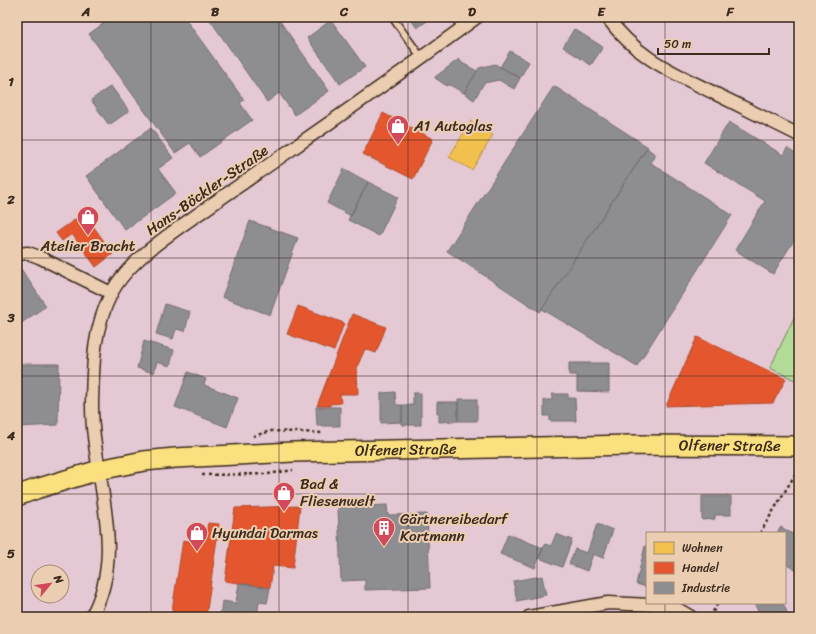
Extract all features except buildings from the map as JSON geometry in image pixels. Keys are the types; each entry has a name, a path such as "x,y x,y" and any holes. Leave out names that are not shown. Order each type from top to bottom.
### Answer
{"main road":[{"name":"Olfener Straße","path":"17,496 99,470 174,458 270,452 632,446 799,446"}],"street":[{"name":"Hans-Böckler-Straße","path":"90,617 96,608 104,584 108,560 105,505 99,470 92,408 93,357 99,322 111,293 127,272 172,232 278,159 476,17"},
{"path":"607,17 634,47 658,65 799,135"},
{"path":"17,254 28,253 39,257 111,293"},
{"path":"528,617 608,603 672,606 691,617"}],"lane":[{"path":"392,17 421,57"},
{"path":"454,17 462,28"}],"path":[{"path":"761,532 799,468"},
{"path":"710,617 717,604"}],"shaded area":[{"path":"17,17 799,17 799,617 17,617"}],"green space":[{"path":"799,307 799,382 770,368"}],"place":[{"name":"A1 Autoglas","path":"398,146"},
{"name":"Atelier Bracht","path":"88,236"},
{"name":"Bad & Fliesenwelt","path":"284,512"},
{"name":"Gärtnereibedarf Kortmann","path":"384,548"},
{"name":"Hyundai Darmas","path":"197,552"}]}
